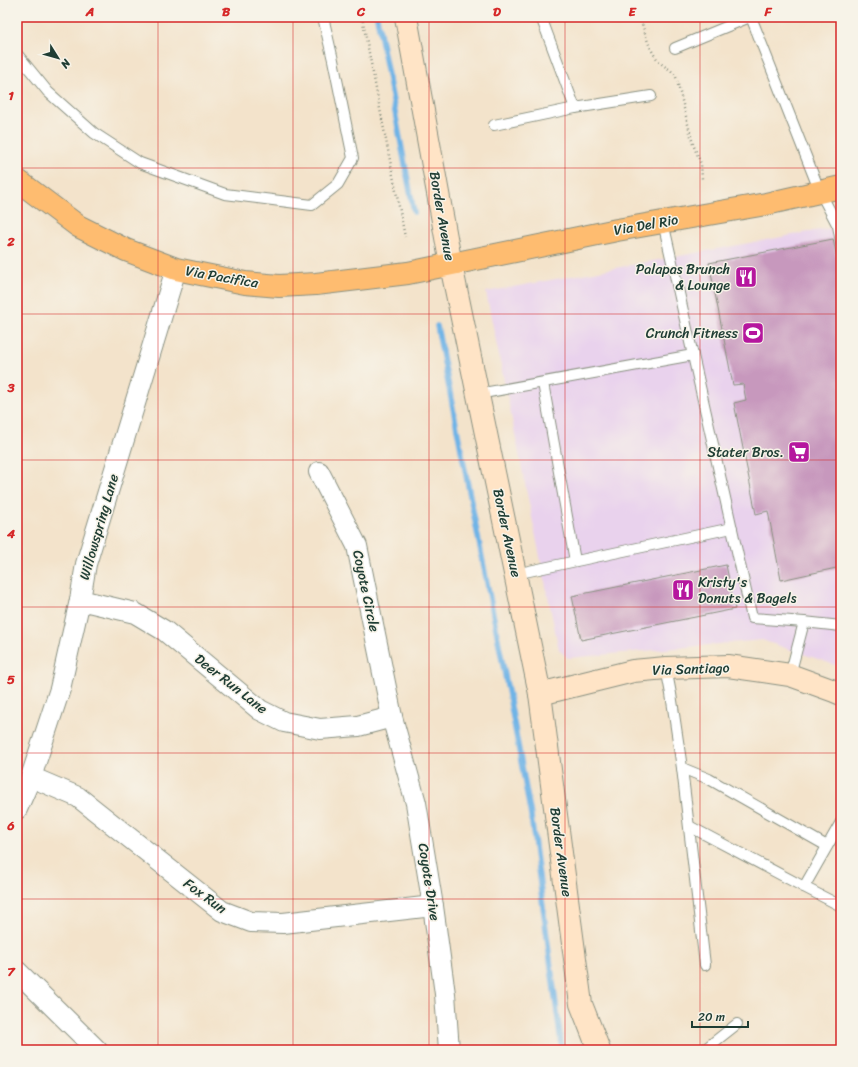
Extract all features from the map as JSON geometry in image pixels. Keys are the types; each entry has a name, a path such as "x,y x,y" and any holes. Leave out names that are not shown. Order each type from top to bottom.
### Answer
{"main road":[{"name":"Via Pacifica","path":"19,187 78,226 126,250 176,269 245,283 279,286 316,284 408,273 451,265"},
{"name":"Via Del Rio","path":"451,265 617,230 766,204 841,187"}],"street":[{"name":"Border Avenue","path":"406,17 451,265 540,694 581,1004 598,1050"},
{"name":"Willowspring Lane","path":"17,808 31,777 60,689 80,600 86,564 176,269"},
{"name":"Coyote Circle","path":"319,472 357,546 392,717"},
{"name":"Deer Run Lane","path":"80,600 135,613 165,631 260,710 284,722 320,729 358,726 392,717"},
{"name":"Via Santiago","path":"540,694 633,671 666,668 728,666 790,675 841,694"},
{"name":"Coyote Drive","path":"392,717 416,803 433,906 445,994 449,1050"},
{"name":"Fox Run","path":"31,777 78,797 222,911 251,922 282,923 433,906"},
{"path":"17,972 97,1050"}],"lane":[{"path":"17,54 48,92 94,133 140,163 225,194 312,205 338,184 353,158 333,60 322,17"},
{"path":"541,17 575,108"},
{"path":"675,48 751,17 820,192 838,226 841,242"},
{"path":"494,125 575,108 651,96"},
{"path":"663,222 752,618 841,626"},
{"path":"478,394 693,355"},
{"path":"543,383 575,561"},
{"path":"515,574 732,528"},
{"path":"790,675 804,622"},
{"path":"666,668 682,768 705,965"},
{"path":"682,768 709,779 827,846"},
{"path":"804,887 841,822"},
{"path":"689,826 841,906"},
{"path":"704,1050 737,1024"}],"path":[{"path":"362,17 405,237"},
{"path":"640,17 655,57 660,63 673,71 676,77 692,144 701,164 702,179"}],"shaded area":[{"path":"841,226 841,667 762,640 568,658 559,650 486,292"}],"building":[{"path":"833,239 841,278 841,567 781,580 768,511 756,514 734,403 746,400 743,384 733,385 709,263"},
{"path":"726,565 735,609 581,640 572,596"}],"waterway":[{"path":"377,17 414,212"},
{"path":"437,326 531,816 562,1050"}],"place":[{"name":"Palapas Brunch & Lounge","path":"746,277"},
{"name":"Crunch Fitness","path":"753,333"},
{"name":"Stater Bros.","path":"799,452"},
{"name":"Kristy's Donuts & Bagels","path":"683,590"}]}
